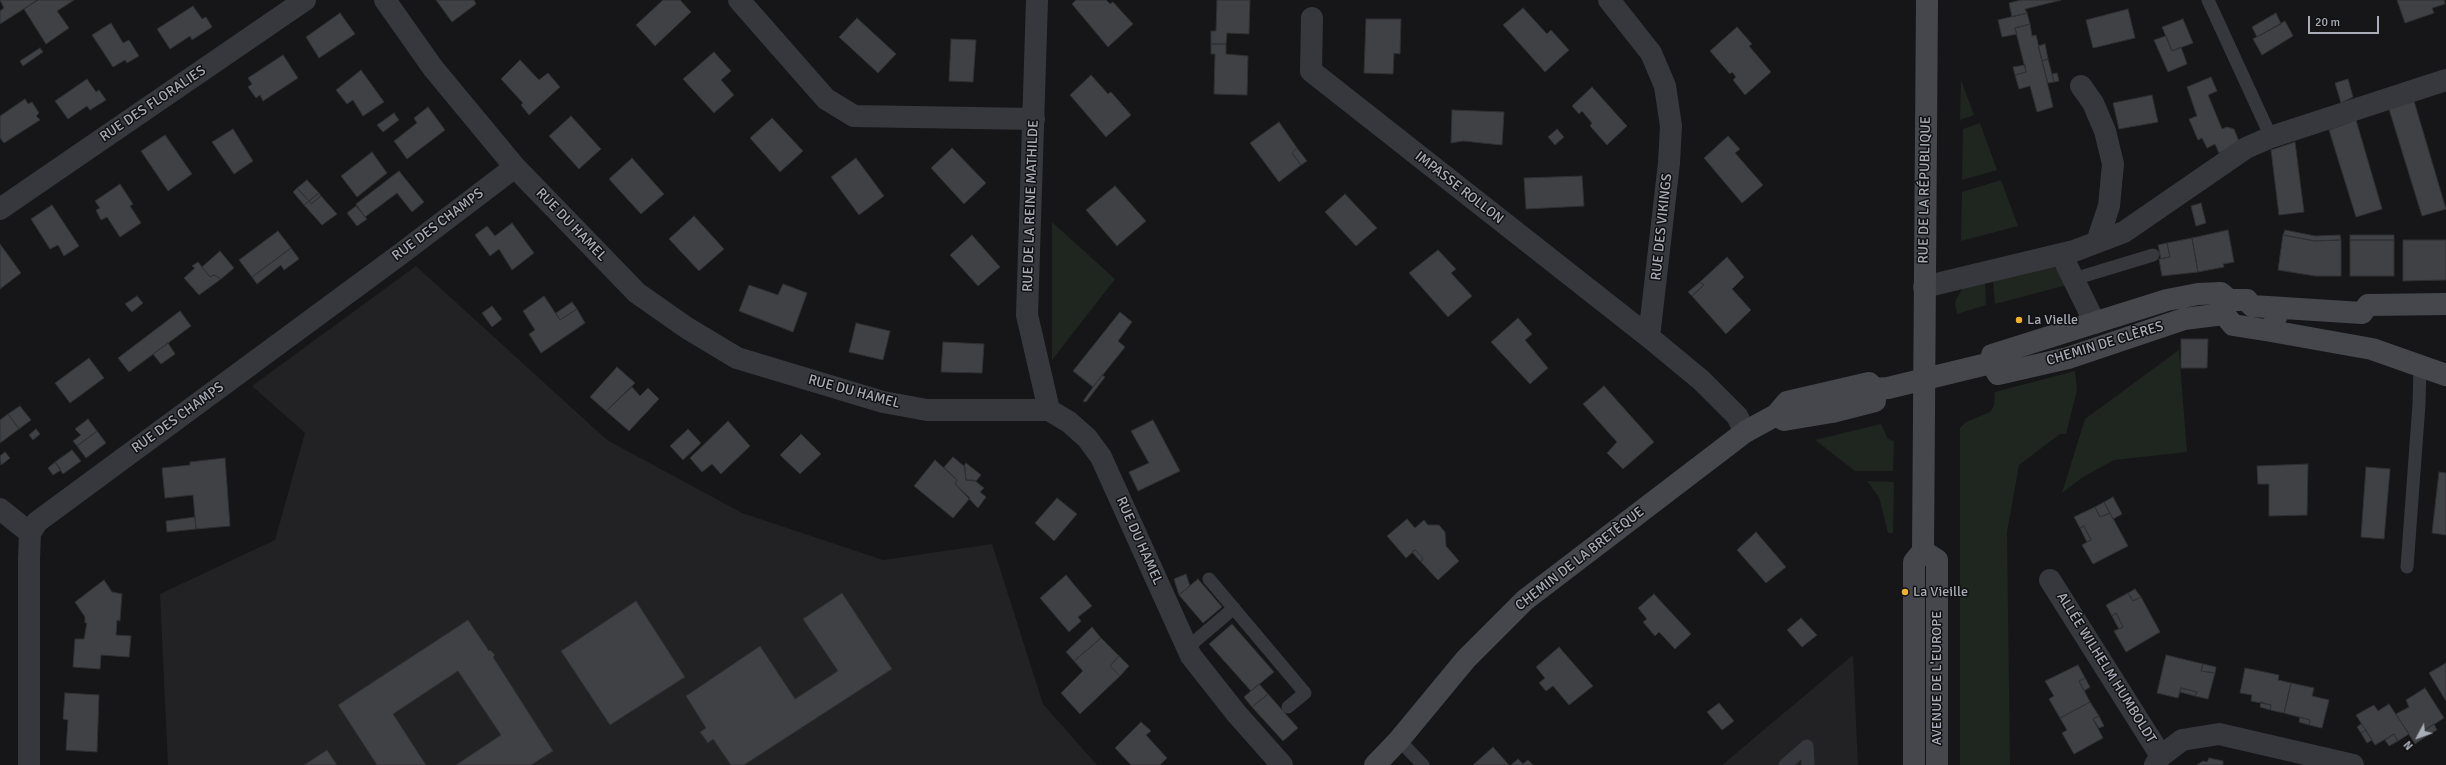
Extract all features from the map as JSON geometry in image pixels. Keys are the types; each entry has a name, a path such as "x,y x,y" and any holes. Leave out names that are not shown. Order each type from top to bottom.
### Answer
{"street":[{"name":"RUE DES FLORALIES","path":"0,209 305,0"},
{"name":"RUE DU HAMEL","path":"385,0 433,68 515,167 637,293 687,328 737,358 883,402 927,410 1049,410 1069,422 1087,438 1101,457 1187,648 1236,713 1282,765"},
{"path":"739,0 826,99 854,116 1034,120"},
{"name":"RUE DE LA REINE MATHILDE","path":"1037,0 1027,315 1049,410"},
{"name":"RUE DES VIKINGS","path":"1610,0 1651,53 1665,86 1671,126 1669,163 1650,337"},
{"name":"RUE DE LA RÉPUBLIQUE","path":"1924,380 1927,0"},
{"name":"IMPASSE ROLLON","path":"1312,18 1311,72 1650,337"},
{"path":"1924,287 2061,254 2124,232 2246,148 2270,137 2446,80"},
{"path":"2081,86 2092,103 2105,131 2113,164 2109,206 2096,242"},
{"name":"RUE DES CHAMPS","path":"30,533 37,522 58,504 402,253 515,167"},
{"path":"2061,254 2095,323"},
{"name":"CHEMIN DE CLÈRES","path":"2279,309 2269,292 2250,292 2233,305 2184,318 2068,358 1998,374 1991,363 1992,355 2167,300 2198,294 2221,293 2233,305 2234,325 2271,330 2372,349 2446,375"},
{"path":"2362,313 2368,305 2446,304"},
{"path":"2271,330 2279,309 2362,313"},
{"path":"2362,313 2372,349"},
{"path":"1650,337 1702,380 1737,416 1745,432"},
{"name":"CHEMIN DE CLÈRES","path":"1924,380 1991,363"},
{"name":"CHEMIN DE LA BRETÈQUE","path":"1375,765 1399,740 1466,659 1525,600 1745,432 1776,415 1787,402 1868,383 1875,389 1924,380"},
{"name":"AVENUE DE L'EUROPE","path":"1914,765 1914,562 1923,551 1924,380"},
{"path":"0,509 30,533 29,765"},
{"name":"AVENUE DE L'EUROPE","path":"1923,551 1937,560 1937,765"},
{"name":"ALLÉE WILHELM HUMBOLDT","path":"2050,580 2158,760"},
{"path":"2158,760 2182,740 2219,734 2353,765"}],"lane":[{"path":"2208,0 2270,137"},
{"path":"2074,279 2153,254"},
{"path":"2407,567 2419,404 2420,366"},
{"path":"1210,579 1305,693 1288,707"},
{"path":"1187,648 1234,608"},
{"path":"1399,740 1423,765"},
{"path":"1785,765 1807,746 1808,765"}],"shaded area":[{"path":"1961,80 1974,115 1960,120"},
{"path":"1980,123 1997,170 1962,180 1963,129"},
{"path":"2001,180 2018,226 1961,241 1962,192"},
{"path":"1052,222 1115,279 1052,360"},
{"path":"2048,265 2054,267 2062,275 2067,285 1995,304 1993,280"},
{"path":"416,266 607,440 742,513 883,560 992,544 1043,704 1097,765 168,765 160,594 275,540 305,433 252,386"},
{"path":"1985,281 1986,305 1957,314 1955,302 1963,287"},
{"path":"2179,350 2187,452 2114,460 2083,477 2062,493 2085,419"},
{"path":"2075,371 2077,390 2066,434 2060,434 2019,465 2007,532 2010,765 1960,765 1960,428 1966,422 1990,412 1994,406 1995,392"},
{"path":"1881,424 1888,439 1894,441 1893,471 1855,471 1815,440"},
{"path":"1867,481 1894,482 1893,533 1888,533 1879,497"},
{"path":"1853,655 1858,765 1722,765"}],"building":[{"path":"0,0 36,1 0,24 0,11 4,8"},
{"path":"38,0 74,0 57,11 69,28 46,44 24,9"},
{"path":"436,0 474,0 476,4 452,22"},
{"path":"663,0 680,0 691,12 655,46 636,25"},
{"path":"1076,0 1106,0 1110,4 1113,2 1133,24 1108,47 1072,4"},
{"path":"1217,0 1250,0 1249,34 1227,33 1226,44 1211,44 1211,31 1216,31"},
{"path":"2021,0 2061,0 2025,9 2027,13 2012,17 2009,3"},
{"path":"2397,0 2444,0 2445,4 2432,8 2434,13 2405,23"},
{"path":"193,6 202,19 206,17 212,27 192,40 190,36 170,49 157,29"},
{"path":"1523,8 1547,34 1551,30 1569,50 1545,72 1503,25"},
{"path":"2128,9 2135,38 2093,48 2086,20"},
{"path":"340,13 355,34 319,58 306,37"},
{"path":"2027,13 2030,24 2015,28 2017,34 2002,37 1998,20"},
{"path":"2276,13 2281,24 2257,37 2252,27"},
{"path":"857,18 896,54 878,73 839,37"},
{"path":"1366,19 1401,19 1400,54 1394,53 1393,74 1364,73"},
{"path":"2183,19 2193,43 2172,51 2162,27"},
{"path":"2285,21 2293,36 2262,55 2253,39"},
{"path":"111,23 123,43 129,40 139,56 127,63 125,60 113,67 92,35"},
{"path":"2030,24 2032,36 2036,35 2053,107 2037,112 2030,86 2019,89 2015,75 2026,72 2015,28"},
{"path":"1737,27 1752,44 1749,46 1771,72 1745,95 1733,80 1736,77 1732,72 1730,74 1710,51"},
{"path":"2166,36 2172,51 2181,47 2187,64 2168,72 2154,40"},
{"path":"951,39 976,40 973,82 949,81"},
{"path":"1211,44 1226,44 1226,54 1248,56 1247,95 1214,94 1215,54 1211,54"},
{"path":"2045,44 2048,59 2042,61 2038,46"},
{"path":"40,48 43,52 23,66 20,61"},
{"path":"714,52 731,71 721,80 734,95 714,113 683,79"},
{"path":"283,55 298,78 263,101 260,95 256,98 248,87 252,84 248,78"},
{"path":"2048,59 2054,82 2048,83 2042,61"},
{"path":"520,60 539,80 548,73 560,87 529,115 521,105 523,103 501,79"},
{"path":"2025,65 2026,72 2015,75 2013,67"},
{"path":"361,70 384,102 363,116 353,100 347,104 336,90"},
{"path":"2057,73 2059,81 2054,82 2052,74"},
{"path":"1091,75 1108,94 1111,92 1131,115 1106,137 1070,95"},
{"path":"2211,77 2217,91 2208,95 2222,129 2227,127 2234,129 2240,144 2219,153 2215,144 2207,148 2202,138 2198,140 2189,119 2197,116 2187,87"},
{"path":"87,79 96,92 99,90 106,100 90,110 87,106 68,119 55,101"},
{"path":"2348,79 2353,97 2341,103 2335,83"},
{"path":"1592,87 1627,126 1607,145 1590,126 1592,123 1582,111 1579,114 1572,106"},
{"path":"2152,95 2158,122 2119,129 2113,103"},
{"path":"25,99 28,104 32,102 39,113 36,116 40,120 4,143 0,138 0,116"},
{"path":"2414,101 2446,209 2422,216 2389,109"},
{"path":"428,107 445,130 407,159 394,141 417,123 414,118"},
{"path":"1452,110 1504,112 1502,145 1463,141 1451,143"},
{"path":"394,113 399,120 383,132 377,125"},
{"path":"571,116 601,149 579,169 549,136"},
{"path":"772,118 803,151 780,172 750,138"},
{"path":"2356,120 2382,209 2356,217 2329,130"},
{"path":"1279,122 1297,148 1292,153 1301,165 1279,182 1250,143"},
{"path":"233,129 253,161 234,174 212,142"},
{"path":"1557,129 1564,137 1555,145 1548,137"},
{"path":"165,135 192,174 168,191 141,151"},
{"path":"1728,136 1740,149 1735,153 1763,185 1742,203 1704,158"},
{"path":"2295,142 2304,212 2279,215 2271,150"},
{"path":"952,148 986,183 964,204 931,168"},
{"path":"1297,148 1307,161 1301,165 1292,153"},
{"path":"372,152 387,173 357,197 341,176"},
{"path":"632,158 664,194 641,214 609,179"},
{"path":"856,158 884,196 859,215 831,177"},
{"path":"399,171 424,202 412,212 397,193 365,217 356,204"},
{"path":"1582,176 1584,206 1526,209 1524,178"},
{"path":"307,180 319,193 309,201 297,188"},
{"path":"120,184 133,204 130,206 141,223 120,237 107,217 101,220 96,210 100,208 95,201"},
{"path":"1115,186 1146,221 1117,246 1086,210"},
{"path":"297,188 309,201 304,205 293,192"},
{"path":"319,193 321,196 311,204 309,201"},
{"path":"1345,194 1377,228 1356,246 1325,212"},
{"path":"321,196 337,214 322,225 304,205 309,201 311,204"},
{"path":"2201,203 2206,223 2196,226 2191,206"},
{"path":"52,205 79,246 64,256 58,245 50,249 31,219"},
{"path":"356,206 367,219 357,226 347,213"},
{"path":"694,216 724,249 699,271 669,239"},
{"path":"512,223 534,253 512,270 499,249 490,256 475,235 487,226 495,236"},
{"path":"2228,230 2234,262 2223,264 2224,267 2198,272 2192,238"},
{"path":"2285,230 2315,236 2340,235 2341,240 2315,241 2283,235"},
{"path":"278,231 291,248 252,277 239,260"},
{"path":"972,235 1000,267 978,286 950,255"},
{"path":"2283,235 2315,241 2341,240 2341,276 2315,276 2278,270"},
{"path":"2350,235 2394,235 2394,240 2350,240"},
{"path":"2192,238 2198,272 2162,276 2159,259 2170,257 2167,243"},
{"path":"2350,240 2394,240 2394,276 2350,276"},
{"path":"2403,240 2446,240 2446,280 2403,281"},
{"path":"2167,243 2170,257 2161,259 2158,245"},
{"path":"0,244 21,273 0,289"},
{"path":"291,248 299,259 284,270 281,265 257,284 252,277"},
{"path":"1438,250 1456,269 1451,273 1472,296 1448,317 1409,273"},
{"path":"220,251 234,268 221,279 214,275 210,277 202,267"},
{"path":"1727,257 1744,277 1732,289 1751,310 1726,334 1692,296 1704,285 1700,282"},
{"path":"198,262 210,277 214,275 221,279 199,295 184,278 195,268 192,266"},
{"path":"1700,282 1704,285 1692,296 1688,292"},
{"path":"783,284 807,293 793,332 739,311 749,285 778,295"},
{"path":"137,296 143,303 132,312 125,304"},
{"path":"544,296 560,320 577,309 585,323 541,353 529,334 535,330 523,311"},
{"path":"572,302 577,309 560,320 556,313"},
{"path":"492,306 502,319 492,327 482,313"},
{"path":"180,311 191,326 129,372 118,358"},
{"path":"1120,312 1132,322 1118,341 1125,347 1093,387 1073,371"},
{"path":"1518,318 1532,334 1525,340 1548,368 1530,384 1491,342"},
{"path":"856,323 890,331 883,360 849,352"},
{"path":"2181,339 2208,339 2207,368 2181,368"},
{"path":"943,342 984,344 982,373 941,372"},
{"path":"168,343 175,354 161,364 153,354"},
{"path":"89,358 104,378 70,403 55,383"},
{"path":"617,367 635,383 606,411 590,397"},
{"path":"1102,375 1105,377 1086,402 1083,401"},
{"path":"1604,386 1654,442 1623,469 1607,453 1617,442 1583,404"},
{"path":"632,387 640,396 648,388 659,399 629,431 606,411"},
{"path":"20,406 31,420 19,429 8,414"},
{"path":"8,414 19,429 0,443 0,420"},
{"path":"88,419 97,431 77,446 73,441 81,435 75,429"},
{"path":"1153,420 1180,471 1138,491 1129,472 1149,463 1131,431"},
{"path":"728,421 750,446 721,474 712,464 702,472 690,458"},
{"path":"36,429 40,434 33,440 29,435"},
{"path":"688,429 701,443 683,460 670,446"},
{"path":"97,431 106,443 86,458 77,446"},
{"path":"801,434 821,454 800,474 780,455"},
{"path":"72,450 81,461 63,474 55,462"},
{"path":"5,452 10,458 1,465 0,456"},
{"path":"953,457 965,467 966,480 974,480 984,488 980,492 986,497 978,508 955,484 957,480 944,467"},
{"path":"225,458 230,526 196,529 193,495 165,498 162,468 190,465 190,462"},
{"path":"935,460 957,480 955,484 970,498 953,518 914,486"},
{"path":"55,462 61,470 53,475 48,468"},
{"path":"966,463 981,475 976,481 966,480 964,466"},
{"path":"2308,464 2307,515 2269,516 2269,484 2258,484 2257,466"},
{"path":"2366,467 2390,469 2384,539 2361,537"},
{"path":"2439,472 2446,473 2446,535 2432,533"},
{"path":"2113,497 2122,514 2113,519 2104,502"},
{"path":"1057,498 1077,514 1054,541 1035,523"},
{"path":"2104,502 2110,513 2100,517 2095,507"},
{"path":"2095,507 2100,517 2110,513 2128,546 2093,564 2082,545 2091,540 2084,526 2080,528 2074,517"},
{"path":"195,517 196,529 167,532 166,521"},
{"path":"1407,519 1415,528 1424,520 1428,525 1439,525 1445,532 1446,546 1459,561 1438,580 1421,562 1423,558 1415,550 1406,558 1387,536"},
{"path":"2084,526 2091,540 2087,542 2080,528"},
{"path":"1756,532 1786,567 1766,583 1737,550"},
{"path":"1415,550 1423,558 1421,562 1412,552"},
{"path":"1186,574 1190,586 1179,595 1174,579"},
{"path":"1066,575 1092,606 1078,617 1081,621 1069,632 1040,598"},
{"path":"1198,579 1222,607 1203,623 1179,595"},
{"path":"104,580 112,592 122,594 120,621 117,620 116,635 131,636 129,657 101,655 100,669 73,667 75,639 84,639 87,623 85,623 85,617 75,602"},
{"path":"2135,589 2141,597 2133,601 2128,593"},
{"path":"842,593 892,669 744,765 731,765 713,739 708,743 700,732 706,728 686,696 760,646 795,699 838,671 803,619"},
{"path":"2128,593 2133,601 2141,597 2160,632 2126,652 2114,631 2123,627 2116,613 2112,616 2106,605"},
{"path":"1654,594 1691,634 1675,649 1659,632 1655,636 1643,622 1647,619 1638,608"},
{"path":"636,601 685,677 610,725 561,651"},
{"path":"2116,613 2123,627 2119,629 2112,616"},
{"path":"1801,618 1817,635 1802,647 1787,630"},
{"path":"468,620 489,651 490,650 495,655 493,657 553,751 531,765 456,765 501,735 458,671 393,714 426,765 377,765 338,705"},
{"path":"1232,624 1274,672 1251,691 1209,644"},
{"path":"1092,627 1101,638 1074,661 1066,652"},
{"path":"1101,638 1119,656 1110,666 1120,676 1080,714 1061,693 1083,671 1074,661"},
{"path":"1559,647 1593,686 1569,705 1553,686 1546,691 1539,683 1545,678 1536,667"},
{"path":"2166,655 2203,664 2201,671 2215,673 2208,699 2195,696 2197,692 2181,688 2178,698 2157,693"},
{"path":"1119,656 1129,666 1120,676 1110,666"},
{"path":"2446,663 2446,701 2429,673"},
{"path":"2203,664 2216,667 2215,673 2201,671"},
{"path":"2078,665 2085,678 2079,681 2090,702 2060,718 2049,699 2054,696 2045,681"},
{"path":"2245,668 2279,675 2278,680 2291,683 2284,713 2270,710 2271,705 2251,701 2252,695 2240,693"},
{"path":"2085,678 2090,687 2084,691 2079,681"},
{"path":"2291,683 2314,688 2312,696 2329,700 2322,728 2309,725 2310,720 2284,713"},
{"path":"1259,684 1268,694 1252,707 1244,697"},
{"path":"2181,688 2197,692 2195,696 2180,692"},
{"path":"2425,688 2444,718 2425,730 2428,735 2415,744 2396,714 2409,707 2406,700"},
{"path":"65,693 99,695 97,752 66,750 68,720 63,719"},
{"path":"1268,694 1298,728 1283,741 1252,707"},
{"path":"2090,702 2099,716 2093,719 2103,738 2074,754 2062,733 2067,730 2060,718"},
{"path":"2261,702 2271,705 2270,710 2260,707"},
{"path":"1719,703 1734,721 1722,730 1707,712"},
{"path":"2389,704 2409,734 2398,741 2394,734 2375,745 2356,715 2374,705 2378,711"},
{"path":"2099,716 2104,726 2099,728 2093,719"},
{"path":"2300,717 2310,720 2309,725 2299,722"},
{"path":"1141,722 1151,731 1146,735 1167,758 1160,765 1131,765 1115,748"},
{"path":"2361,724 2366,730 2361,733 2357,727"},
{"path":"2434,724 2437,730 2428,735 2425,730"},
{"path":"2366,730 2372,740 2367,743 2361,733"},
{"path":"2394,734 2398,741 2389,746 2385,740"},
{"path":"1493,747 1509,765 1473,765"},
{"path":"327,750 337,765 304,765"},
{"path":"2209,758 2223,761 2223,765 2197,765 2203,761 2207,762"},
{"path":"1518,759 1523,764 1528,760 1533,765 1511,765"}],"place":[{"name":"La Vielle","path":"2019,320"},
{"name":"La Vieille","path":"1905,592"}]}
